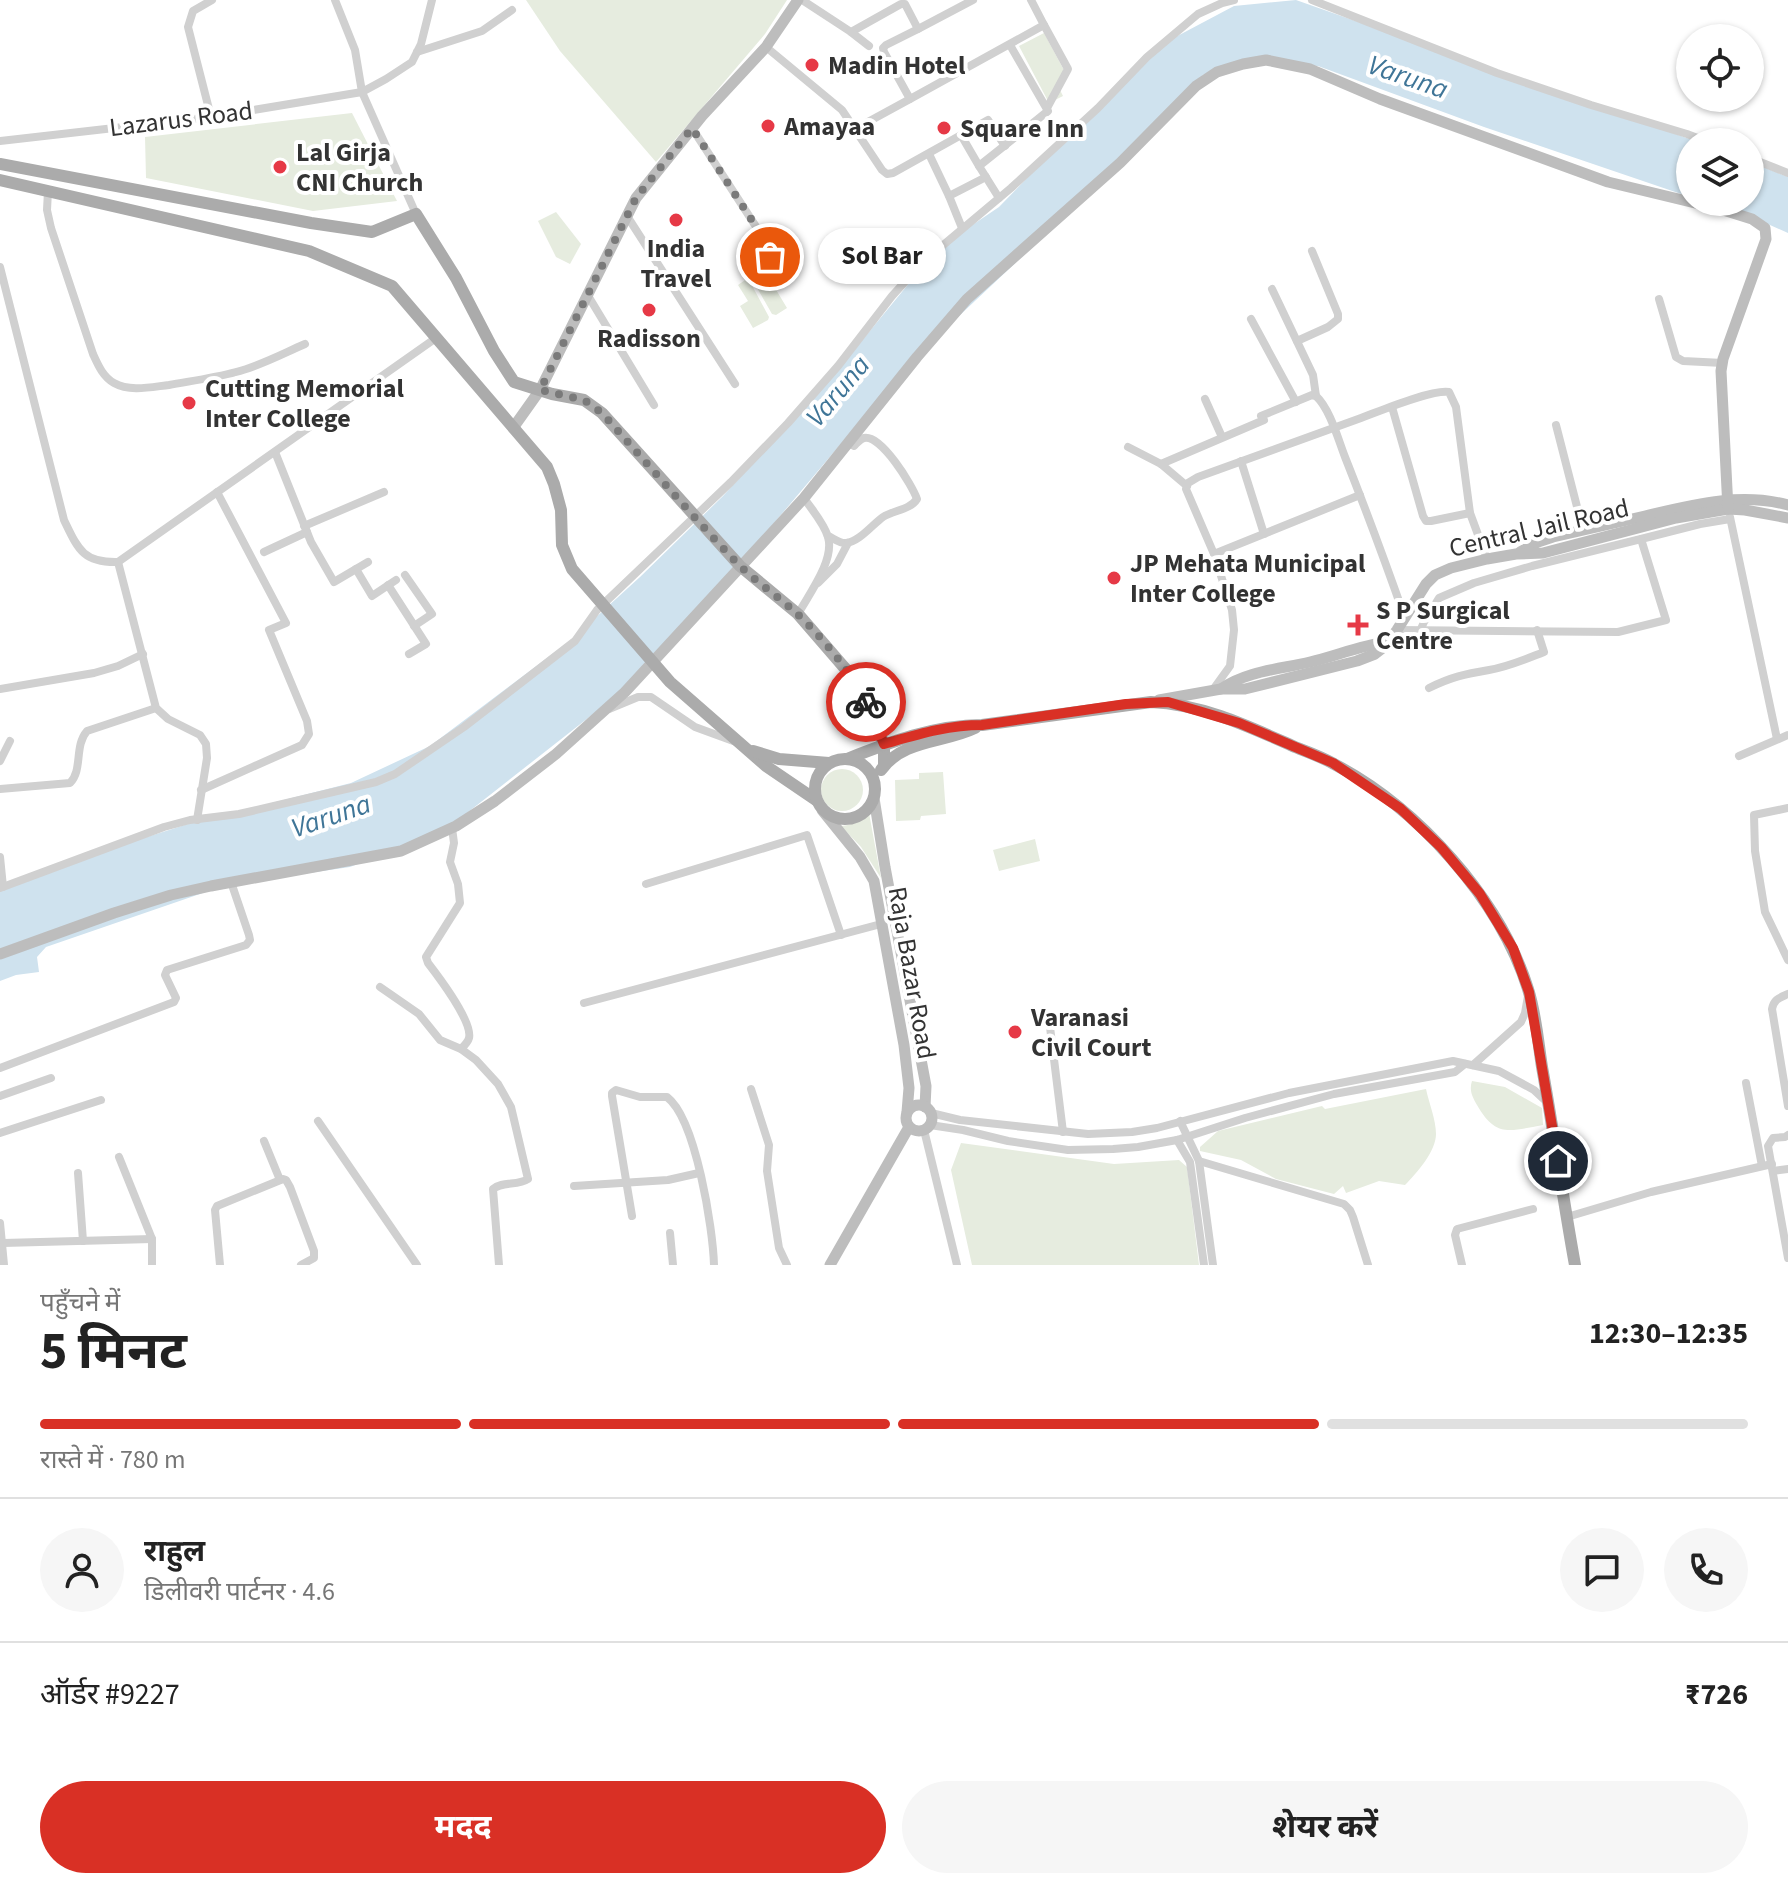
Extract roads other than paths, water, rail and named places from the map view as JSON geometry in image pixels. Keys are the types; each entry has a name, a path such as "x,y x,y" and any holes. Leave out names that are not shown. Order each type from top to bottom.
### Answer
{"main road":[{"path":"0,164 372,232 416,214 514,382 584,400 602,413 740,566 798,614 862,692 884,744 884,766"},
{"path":"0,180 309,251 392,286 547,467 561,510 562,545 572,569 670,682 766,766 838,819 856,818 870,807 875,783 884,766 903,752 982,725"},
{"path":"847,759 884,744 963,725 1168,702 1239,723 1347,771 1401,809 1441,847 1480,894 1513,948 1529,992 1575,1265"},
{"path":"743,746 779,759 829,763"},
{"path":"819,805 814,788 817,776 829,763 838,759 857,761 865,766 875,783"}],"street":[{"path":"211,117 188,27 193,11 212,0"},
{"path":"335,0 355,50 362,92 416,214"},
{"path":"362,92 412,62 421,44 432,0"},
{"path":"513,428 540,390 636,198 692,128 766,47 800,0 869,46"},
{"path":"910,99 883,48 973,0"},
{"path":"979,166 1047,114 1047,108 1068,69 1031,0"},
{"path":"0,857 1,887 164,827 239,814 376,782 395,774 464,727 575,641 597,610 788,423 923,262 999,198 1098,108 1147,57 1198,14 1234,0"},
{"path":"1312,0 1497,73 1676,131"},
{"path":"851,32 901,4 908,7 918,29"},
{"path":"417,52 482,31 512,10"},
{"path":"855,129 1044,25"},
{"path":"1010,45 1047,108"},
{"path":"766,47 842,110 887,174 988,120 1005,146"},
{"path":"0,954 171,895 401,851 452,828 495,801 539,769 625,692 804,498 967,299 1120,163 1196,86 1224,69 1266,60 1322,73 1380,99 1608,182 1720,209 1752,219 1765,228 1766,239 1723,363 1722,384 1728,509 1777,739"},
{"name":"Lazarus Road","path":"0,141 211,117 362,92"},
{"path":"692,128 766,242 770,257"},
{"path":"961,135 999,198"},
{"path":"929,154 962,228"},
{"path":"1764,164 1788,173"},
{"path":"949,196 986,177"},
{"path":"48,191 47,210 51,228 93,354 107,379 117,385 145,388 238,372 305,344"},
{"path":"627,216 735,384"},
{"path":"1297,341 1338,319 1312,251"},
{"path":"0,267 64,520 74,542 86,556 100,562 118,562 436,338"},
{"path":"1272,289 1313,375 1316,396"},
{"path":"587,294 654,405"},
{"path":"1659,299 1676,357 1683,361 1723,363"},
{"path":"1251,319 1296,402"},
{"path":"1187,486 1198,477 1241,461 1434,393 1449,392 1456,407 1470,513 1487,559"},
{"path":"1161,464 1296,402 1316,396 1334,428 1405,618"},
{"path":"1205,399 1222,437"},
{"path":"1392,407 1426,521 1470,513"},
{"path":"1556,425 1583,530"},
{"path":"828,536 848,543 885,516 913,505 917,499 883,446 864,438 854,446 848,443"},
{"path":"1128,447 1161,464 1187,486 1214,554 1232,610 1234,630 1230,666 1216,690 1151,702"},
{"path":"275,452 306,529 334,582 368,562"},
{"path":"1241,461 1264,534"},
{"path":"201,790 302,745 309,734 307,721 269,630 286,623 217,492"},
{"path":"264,552 384,492"},
{"path":"1214,554 1360,495"},
{"path":"798,614 829,554 828,536 804,498"},
{"path":"1420,631 1439,598 1474,583 1700,524 1745,498 1786,500"},
{"path":"1516,554 1538,542 1679,508 1728,509"},
{"name":"Central Jail Road","path":"1216,690 1245,677 1389,642 1426,584 1435,575 1451,568 1516,554 1543,553 1676,518 1728,509 1788,518"},
{"path":"1397,630 1618,632 1666,620 1641,539"},
{"path":"813,588 837,564 848,543"},
{"path":"118,562 156,708 168,719 194,730 203,738 208,750 197,820"},
{"path":"356,569 372,596 392,583 426,644 409,654"},
{"path":"405,575 432,614 414,626"},
{"path":"1429,688 1448,678 1490,670 1544,652 1537,630"},
{"path":"0,689 94,673 143,654"},
{"path":"604,711 638,697 651,697 695,727 743,746"},
{"path":"0,789 70,783 75,777 80,741 87,731 156,708"},
{"path":"1739,756 1788,735"},
{"path":"0,761 10,741"},
{"path":"874,798 926,1086 927,1119 957,1265"},
{"name":"Raja Bazar Road","path":"819,805 868,869 877,896 906,1058 909,1088 905,1120 909,1127"},
{"path":"1788,808 1754,815 1755,851 1765,912 1788,960"},
{"path":"452,828 454,843 450,862 460,890 460,903 426,957 456,1001 469,1032 461,1049"},
{"path":"646,884 807,835 841,935"},
{"path":"0,1068 174,1002 176,998 165,975 167,970 246,945 249,935 231,882"},
{"path":"584,1003 881,924"},
{"path":"380,987 419,1014 440,1040 461,1049 485,1069 511,1107 528,1177 525,1182 497,1185 493,1189 499,1265"},
{"path":"907,1112 917,1105 927,1119 963,1130 1068,1150 1113,1149 1182,1138 1334,1094 1455,1072 1469,1065 1521,1022 1529,992"},
{"path":"1788,994 1773,1002 1772,1009 1788,1106"},
{"path":"1050,1027 1063,1132"},
{"path":"830,1265 909,1127 916,1131 927,1119 1088,1134 1132,1132 1289,1093 1453,1061 1506,1074 1534,1090 1549,1104"},
{"path":"0,1096 51,1078"},
{"path":"1746,1083 1785,1219 1788,1258"},
{"path":"751,1089 769,1145 767,1171 779,1248 787,1265"},
{"path":"632,1216 612,1096 616,1090 640,1097 663,1096 671,1099 683,1119 712,1231 714,1265"},
{"path":"0,1133 101,1100"},
{"path":"318,1121 417,1265"},
{"path":"1180,1121 1190,1162 1204,1265"},
{"path":"1769,1167 1770,1141 1788,1135"},
{"path":"1182,1138 1199,1161 1213,1265"},
{"path":"264,1141 280,1180"},
{"path":"119,1157 152,1239 152,1265"},
{"path":"1199,1161 1344,1204 1353,1217 1368,1265"},
{"path":"1567,1217 1651,1192 1769,1167 1788,1169"},
{"path":"78,1173 83,1241"},
{"path":"574,1186 668,1180 699,1173"},
{"path":"220,1265 217,1206 280,1180 286,1180 290,1187 314,1251 314,1258 301,1265"},
{"path":"1462,1265 1455,1235 1457,1229 1533,1209"},
{"path":"0,1223 4,1265"},
{"path":"670,1233 673,1265"},
{"path":"3,1243 152,1239"}],"water":[{"name":"Varuna","path":"1296,0 1676,134 1676,192 1318,66 1243,61 1203,75 1128,157 909,363 639,678 444,831 350,867 226,885 46,947 37,957 39,972 0,981 0,890 71,861 188,824 351,783 430,746 571,640 723,496 827,383 920,270 962,232 999,207 1151,50 1234,6"},
{"path":"1764,168 1788,177 1788,233 1747,216 1764,216"}],"place":[{"name":"Madin Hotel","path":"812,65"},
{"name":"Amayaa","path":"768,126"},
{"name":"Square Inn","path":"944,128"},
{"name":"Lal Girja CNI Church","path":"280,167"},
{"name":"India Travel","path":"676,220"},
{"name":"Sol Bar","path":"770,257"},
{"name":"Radisson","path":"649,310"},
{"name":"Cutting Memorial Inter College","path":"189,403"},
{"name":"JP Mehata Municipal Inter College","path":"1114,578"},
{"name":"S P Surgical Centre","path":"1358,625"},
{"name":"Varanasi Civil Court","path":"1015,1032"}]}
